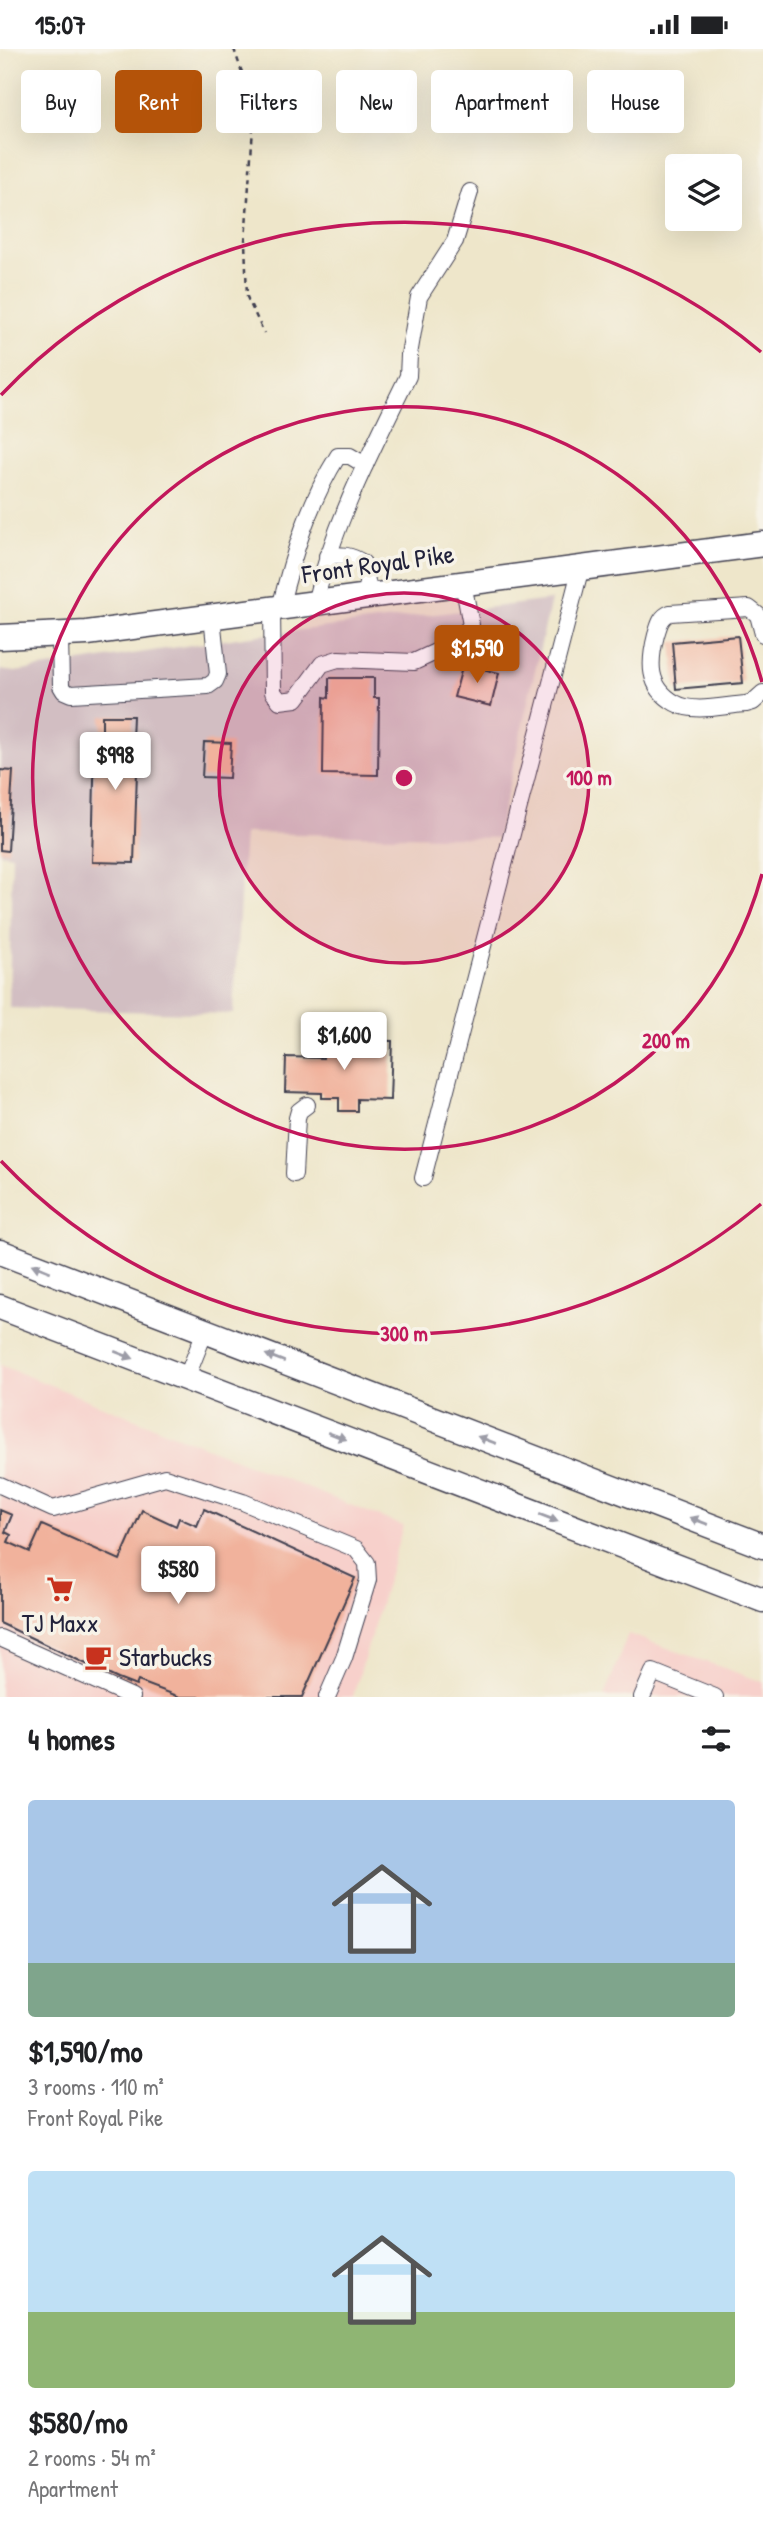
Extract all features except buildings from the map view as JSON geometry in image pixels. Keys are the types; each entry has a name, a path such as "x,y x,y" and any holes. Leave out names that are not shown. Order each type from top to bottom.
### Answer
{"highway":[{"name":"Front Royal Pike","path":"0,637 60,635 212,617 763,544"},
{"path":"0,1252 763,1546"},
{"path":"0,1307 763,1600"}],"lane":[{"path":"315,603 327,556 344,508 408,376 419,297 455,241 470,192"},
{"path":"365,465 350,456 338,456 324,478 290,567 276,608 273,692 280,701 296,699 322,664 338,659 414,662 457,642 471,625 463,583"},
{"path":"327,556 340,554 354,557 363,563 370,595"},
{"path":"423,1178 581,567"},
{"path":"763,634 758,615 749,608 670,613 665,615 660,623 650,661 651,674 657,686 668,698 682,706 746,704 753,702 763,693"},
{"path":"60,635 61,685 64,691 71,694 208,686 215,681 218,674 212,617"},
{"path":"295,1174 298,1114 300,1108 307,1105"},
{"path":"186,1378 205,1331"},
{"path":"0,1485 53,1509 165,1477 243,1502 356,1549 365,1558 368,1580 344,1658 327,1697"},
{"path":"0,1638 132,1697"},
{"path":"642,1697 653,1672 715,1697"}],"path":[{"path":"234,49 248,90 253,128 246,241 247,297 264,333"}],"shaded area":[{"path":"551,600 497,838 244,833 233,1014 9,1008 12,855 0,853 0,670 15,672 244,637"},
{"path":"0,1365 403,1526 353,1697 0,1697"},
{"path":"628,1634 763,1682 763,1697 604,1697"}],"place":[{"name":"TJ Maxx","path":"60,1589"},
{"name":"Starbucks","path":"98,1657"}]}
